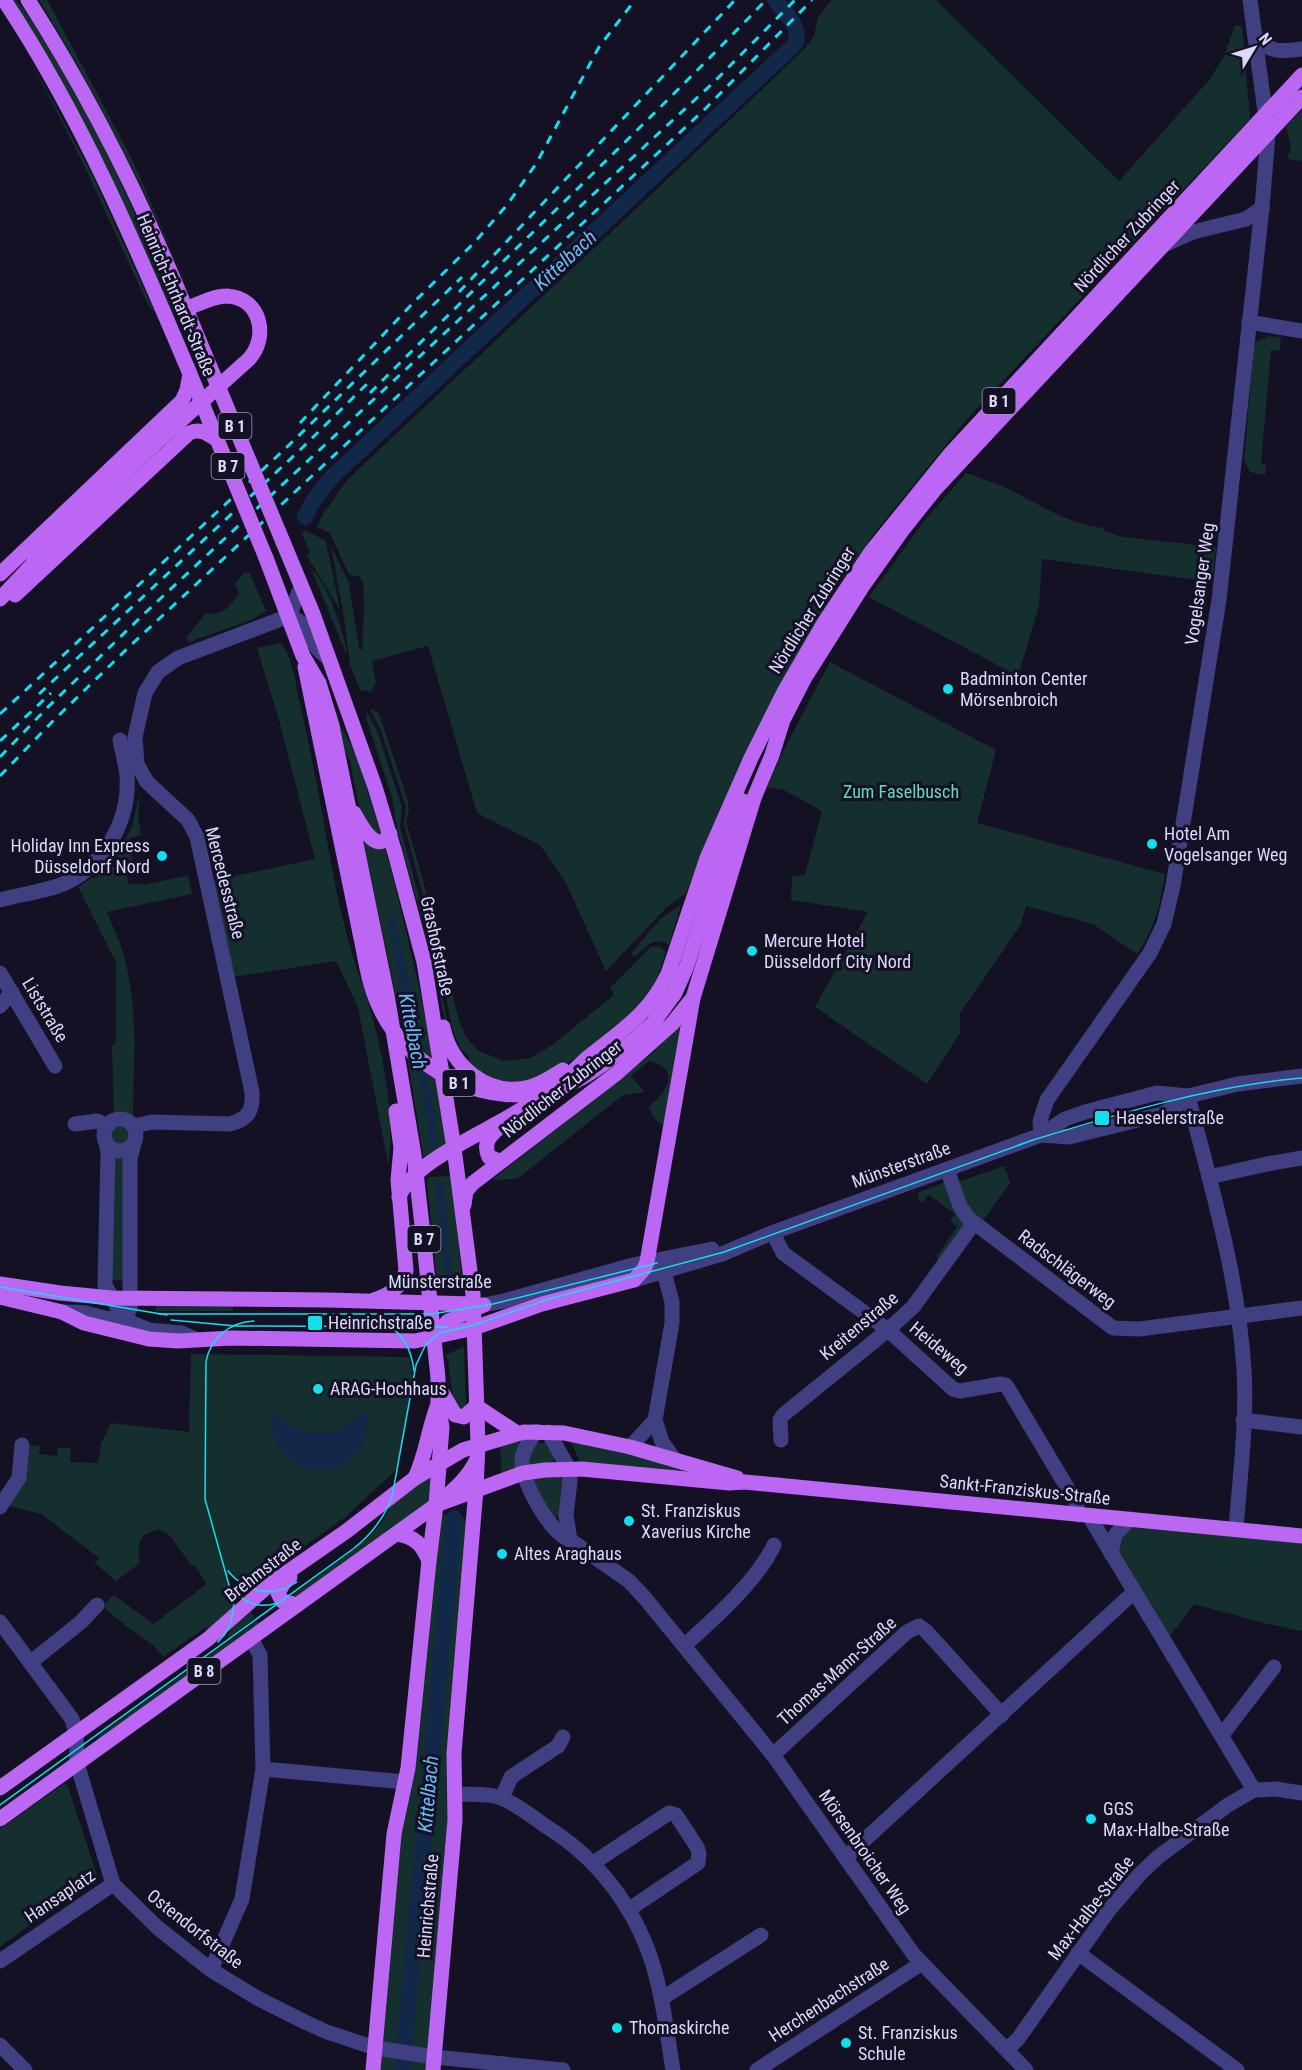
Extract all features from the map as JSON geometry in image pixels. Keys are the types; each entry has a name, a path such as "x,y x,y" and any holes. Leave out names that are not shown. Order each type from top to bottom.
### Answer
{"main road":[{"name":"Heinrich-Ehrhardt-Straße","path":"4,0 52,80 123,219 289,616"},
{"name":"Heinrich-Ehrhardt-Straße","path":"28,0 71,68 114,148 185,306 302,587"},
{"name":"B 1","path":"1266,115 1302,75"},
{"name":"B 1","path":"1268,134 1302,97"},
{"name":"Nördlicher Zubringer","path":"399,1197 403,1186 420,1171 556,1086 634,1022 660,991 674,960 707,858 751,758 784,692 819,632 871,552 951,453 1266,115"},
{"name":"Nördlicher Zubringer","path":"634,1280 647,1262 693,998 754,798 772,755 783,720 804,679 837,625 910,520 975,446 1268,134"},
{"path":"0,587 29,560 35,558 255,352 261,338 261,325 251,308 242,300 219,297 185,306"},
{"path":"0,574 182,400 188,390 189,374"},
{"path":"0,610 194,430 205,432 216,439"},
{"path":"0,599 33,564 35,558"},
{"name":"Grashofstraße","path":"302,587 375,787 424,962 477,1307 474,1328"},
{"name":"B 7","path":"289,616 303,656 319,683 329,715 387,995 420,1171 439,1387 440,1464 405,1782 394,1834 382,2050 373,2070"},
{"name":"B 1","path":"303,656 373,992 396,1036 421,1061 450,1079 488,1092 540,1093 558,1088 589,1074 654,1023 675,993 686,968 739,812 752,780 783,720"},
{"path":"347,802 362,828 372,839 381,842 390,834"},
{"name":"B 1","path":"424,962 434,984 448,1045 461,1066 474,1077 495,1086 530,1088 587,1059"},
{"path":"371,1301 388,1296 398,1287 405,1275 406,1266 398,1180 401,1148 387,1043 387,995"},
{"name":"Nördlicher Zubringer","path":"463,1211 469,1186 617,1073 672,1024 693,998"},
{"path":"500,1161 487,1154 487,1139 512,1115"},
{"name":"Münsterstraße","path":"0,1297 62,1312 84,1323 138,1337 178,1341 195,1339 415,1341 474,1328 542,1304 634,1280"},
{"name":"Münsterstraße","path":"0,1284 60,1293 92,1295 109,1291 131,1298 371,1301 477,1307"},
{"path":"434,1337 448,1321 477,1307"},
{"name":"Heinrichstraße","path":"429,2061 456,1820 453,1774 464,1492 478,1450 474,1328"},
{"path":"439,1387 455,1415 464,1417 476,1406 517,1433"},
{"path":"416,1478 424,1459 429,1429 438,1404"},
{"name":"Sankt-Franziskus-Straße","path":"478,1450 517,1433 542,1432 582,1436 630,1447 745,1482"},
{"name":"Brehmstraße","path":"0,1788 208,1639 261,1592 416,1478 463,1450 478,1450"},
{"path":"464,1492 478,1450"},
{"path":"440,1464 464,1492"},
{"name":"Sankt-Franziskus-Straße","path":"464,1492 499,1481 525,1480 569,1469 729,1483 745,1482 1302,1536"},
{"path":"436,1505 464,1492"},
{"name":"B 8","path":"0,1819 436,1505"},
{"path":"397,1533 410,1536 419,1542 429,1562"},
{"path":"291,1571 290,1578 278,1593 282,1601 297,1605"}],"street":[{"name":"Vogelsanger Weg","path":"1041,1135 1040,1122 1047,1100 1150,953 1159,938 1167,915 1196,752 1219,600 1262,208 1268,134 1250,0"},
{"path":"1255,36 1271,50 1302,49"},
{"path":"1161,246 1193,232 1246,219 1262,208"},
{"path":"1239,221 1254,228 1259,236"},
{"path":"1249,322 1302,331"},
{"path":"302,587 289,616 303,624 317,648 328,658"},
{"name":"Mercedesstraße","path":"107,1134 114,1121 122,1119 134,1126 152,1122 230,1124 243,1119 251,1111 252,1092 197,837 189,820 147,782 137,764 135,737 145,693 158,672 178,658 289,616"},
{"path":"0,900 64,883 87,868 105,851 115,835 126,793 127,777 120,740"},
{"name":"Liststraße","path":"0,974 55,1066"},
{"path":"0,1006 12,992"},
{"name":"Münsterstraße","path":"634,1280 667,1264 722,1254 773,1233 1041,1135 1065,1119 1085,1112 1157,1093 1188,1096 1238,1084 1302,1076"},
{"path":"1188,1096 1227,1249 1239,1316 1244,1370 1244,1420 1236,1529"},
{"name":"Münsterstraße","path":"1041,1135 1069,1137 1162,1114 1188,1096"},
{"name":"Mercedesstraße","path":"75,1124 97,1122 107,1134 111,1148 120,1151 128,1149 135,1143"},
{"path":"125,1315 130,1309 131,1298 130,1159 135,1143 134,1126"},
{"path":"107,1134 109,1291"},
{"path":"1209,1177 1302,1158"},
{"name":"Radschlägerweg","path":"946,1169 960,1206 974,1223 1113,1328 1138,1329 1302,1308"},
{"name":"Kreitenstraße","path":"781,1440 774,1420 888,1330 913,1307 974,1223"},
{"name":"Heideweg","path":"773,1233 783,1254 888,1330 949,1386 956,1390 1005,1384 1254,1790"},
{"path":"651,1242 661,1252 667,1264 672,1302 672,1323 655,1420 662,1442 675,1460"},
{"name":"Münsterstraße","path":"477,1307 647,1262 667,1264"},
{"name":"Münsterstraße","path":"109,1291 132,1323 149,1330 182,1333 195,1339"},
{"name":"Münsterstraße","path":"62,1312 85,1313 107,1319 120,1318 125,1315"},
{"path":"630,1447 655,1420"},
{"path":"1244,1420 1302,1427"},
{"path":"525,1480 523,1454 542,1432 569,1469 566,1515 570,1540"},
{"path":"0,1507 19,1478 22,1445"},
{"name":"Mörsenbroicher Weg","path":"525,1480 550,1524 564,1538 629,1581 685,1645 774,1755 922,1963 1026,2070"},
{"path":"550,1524 566,1515"},
{"path":"1111,1554 1115,1535 1129,1520"},
{"path":"685,1645 728,1605 774,1545"},
{"path":"846,1857 1134,1592"},
{"path":"31,1662 81,1622 97,1605"},
{"path":"0,1622 70,1714 76,1733 77,1763"},
{"name":"Thomas-Mann-Straße","path":"774,1755 907,1632 919,1626 1002,1715"},
{"path":"211,1970 242,1899 263,1769 260,1655 251,1638"},
{"path":"1222,1736 1274,1667"},
{"path":"502,1798 511,1778 558,1746 563,1737"},
{"name":"Ostendorfstraße","path":"77,1763 113,1884 158,1928 211,1970 259,1999 327,2032 382,2050"},
{"path":"263,1769 405,1782"},
{"path":"1254,1790 1265,1788 1302,1793"},
{"name":"Max-Halbe-Straße","path":"1007,2049 1018,2039 1078,1953 1140,1874 1228,1804 1254,1790"},
{"path":"455,1794 502,1798 554,1831 593,1863 616,1890 652,1962 673,2070"},
{"path":"593,1863 669,1813 676,1815 697,1847 698,1863 628,1910"},
{"name":"Hansaplatz","path":"0,1961 113,1884"},
{"path":"661,1999 761,1935"},
{"path":"1078,1953 1237,2070"},
{"name":"Herchenbachstraße","path":"757,2070 922,1963"},
{"path":"0,2045 24,2070"},
{"path":"382,2050 429,2061 563,2070"}],"green space":[{"path":"12,0 16,0 47,43 102,143 177,310 173,314 103,160"},
{"path":"39,0 47,0 131,157 186,283 116,136"},
{"path":"832,0 936,0 1119,181 1210,79 1224,56 1235,26 1242,26 1250,119 967,419 876,531 837,587 796,658 738,774 685,894 666,908 606,971 565,881 540,845 477,813 428,646 372,661 376,683 371,692 360,690 350,665 331,546 349,583 359,649 362,650 363,581 358,576 349,575 330,533 317,527 347,480 803,50 814,36 818,17"},
{"path":"24,48 93,176 154,311 143,294 83,163"},
{"path":"1302,109 1302,161 1287,159 1291,147 1286,126"},
{"path":"1268,336 1281,337 1280,351 1271,350 1261,463 1266,465 1265,475 1250,472 1244,460 1254,344"},
{"path":"966,473 1007,488 1065,518 1103,528 1104,531 1123,537 1216,547 1212,582 1042,559 1039,606 1018,676 869,597 925,520"},
{"path":"305,530 326,541 340,610 307,556 310,554 302,533"},
{"path":"311,568 323,585 334,609 347,656"},
{"path":"245,572 250,574 266,611 251,620 189,642 187,637 206,613 222,611 236,598 239,594 235,583"},
{"path":"280,643 285,649 293,672 342,916 380,1050 390,1123 388,1164 358,1007 336,961 234,977 211,881 315,859 279,720 257,648"},
{"name":"Zum Faselbusch","path":"830,662 996,750 977,823 1165,874 1156,916 1137,954 1093,924 1026,906 1020,926 960,1013 960,1033 927,1084 815,1007 868,912 791,900 792,876 805,875 822,811 784,790 767,787 781,755"},
{"path":"326,683 341,726 356,754 380,837 361,817 350,761 342,746"},
{"path":"373,709 379,714 408,801 409,811 406,821 436,927 459,1021 466,1037 479,1051 504,1061 531,1058 551,1046 614,995 610,988 651,947 659,946 666,952 656,982 632,1014 580,1055 536,1080 501,1083 463,1062 470,1058 459,1047 452,1027 434,937 404,824 406,807 380,728 370,710"},
{"path":"367,712 378,733 402,807 400,827 427,926 450,1032 448,1033 424,927 397,829 392,797 366,718"},
{"path":"140,792 138,818 141,835 130,838 133,863 124,865 129,885 143,883 144,885 188,875 192,894 107,912 123,954 132,999 134,1019 133,1118 114,1115 112,1046 116,1043 116,963 78,887 93,877 98,878 98,875 113,860 132,827"},
{"path":"363,839 384,847 387,855 414,963 429,1036 448,1146 424,1160 401,1020"},
{"path":"681,905 669,945 664,942 655,942 635,957 631,954 660,919"},
{"path":"684,1018 666,1127 655,1119 649,1107 661,1095 668,1082 668,1076 666,1070 649,1061 631,1076 644,1092 623,1095 517,1179 492,1180 655,1051"},
{"path":"120,1125 127,1128 130,1135 127,1142 120,1145 113,1142 110,1135 113,1128"},
{"path":"113,1156 125,1160 126,1280 110,1280"},
{"path":"1004,1166 1010,1183 979,1226 970,1217 958,1182"},
{"path":"452,1176 463,1288 438,1291 427,1183 429,1177"},
{"path":"948,1181 968,1224 942,1261 936,1257 957,1227 950,1221 955,1214 929,1195 923,1202 919,1200 917,1193"},
{"path":"156,1305 233,1306 233,1311 155,1311"},
{"path":"464,1347 466,1406 463,1411 454,1405 448,1360 445,1355"},
{"path":"191,1354 409,1357 413,1378 395,1471 344,1518 250,1586 232,1574 227,1576 233,1610 210,1631 206,1627 163,1657 149,1642 102,1606 114,1595 153,1624 207,1584 170,1536 158,1529 144,1535 138,1546 140,1563 116,1581 95,1563 99,1558 41,1514 9,1506 28,1445 40,1446 39,1454 57,1456 58,1448 71,1448 70,1462 98,1463 101,1443 111,1423 189,1432"},
{"path":"571,1442 689,1470 688,1475 581,1464"},
{"path":"520,1443 519,1470 502,1474 500,1444"},
{"path":"538,1443 546,1443 555,1459 551,1464 530,1465 528,1453"},
{"path":"565,1474 559,1516 554,1519 526,1476"},
{"path":"431,1475 432,1500 300,1599 289,1598 368,1538 384,1520 390,1505"},
{"path":"461,1516 468,1523 454,1795 432,2070 374,2070 437,1517"},
{"path":"1130,1527 1302,1543 1302,1631 1194,1604 1167,1640 1117,1556 1117,1537"},
{"path":"249,1609 255,1618 227,1640 231,1628"},
{"path":"257,1621 260,1625 100,1741 98,1736"},
{"path":"65,1783 68,1786 97,1876 0,1947 0,1829"}],"water":[{"path":"394,915 416,1013 439,1144 430,1148 429,1129 387,917"},
{"path":"443,1182 454,1289 447,1290 436,1191 437,1185"},
{"path":"368,1412 365,1437 355,1455 339,1466 322,1470 304,1468 287,1457 275,1440 270,1414 287,1421 286,1423 294,1428 319,1433 336,1430"}],"waterway":[{"name":"Kittelbach","path":"305,517 314,500 332,477 795,44 797,38 794,26 775,0"},
{"name":"Kittelbach","path":"402,2070 454,1518"}],"tram line":[{"path":"0,1805 366,1538 381,1519 392,1497 416,1365 426,1344 440,1333 474,1325 549,1299 724,1252 1033,1140 1099,1120 1200,1094 1302,1078"},
{"path":"159,1314 432,1314 493,1304 657,1263"},
{"path":"0,1287 167,1315"},
{"path":"171,1320 236,1326 447,1327"},
{"path":"218,1642 231,1622 234,1603 205,1499 206,1362 208,1353 222,1333 237,1324 254,1321"},
{"path":"389,1326 407,1346 414,1371"},
{"path":"228,1571 243,1584 260,1591 279,1590 297,1582"},
{"path":"232,1588 246,1601 258,1605 277,1603"}],"railway":[{"path":"300,423 414,302 474,243 507,205 536,164 599,47 635,0"},
{"path":"459,292 735,0"},
{"path":"370,393 766,0"},
{"path":"0,757 145,613 713,83 795,0"},
{"path":"0,776 130,646 706,108 812,0"},
{"path":"0,714 287,447 462,277"},
{"path":"39,694 300,450 372,379"},
{"path":"0,741 51,693"}],"place":[{"name":"Badminton Center Mörsenbroich","path":"948,689"},
{"name":"Hotel Am Vogelsanger Weg","path":"1152,844"},
{"name":"Holiday Inn Express Düsseldorf Nord","path":"162,856"},
{"name":"Mercure Hotel Düsseldorf City Nord","path":"752,951"},
{"name":"Haeselerstraße","path":"1102,1118"},
{"name":"Heinrichstraße","path":"315,1323"},
{"name":"ARAG-Hochhaus","path":"318,1389"},
{"name":"St. Franziskus Xaverius Kirche","path":"629,1521"},
{"name":"Altes Araghaus","path":"502,1554"},
{"name":"GGS Max-Halbe-Straße","path":"1091,1819"},
{"name":"Thomaskirche","path":"617,2028"},
{"name":"St. Franziskus Schule","path":"846,2043"}]}
